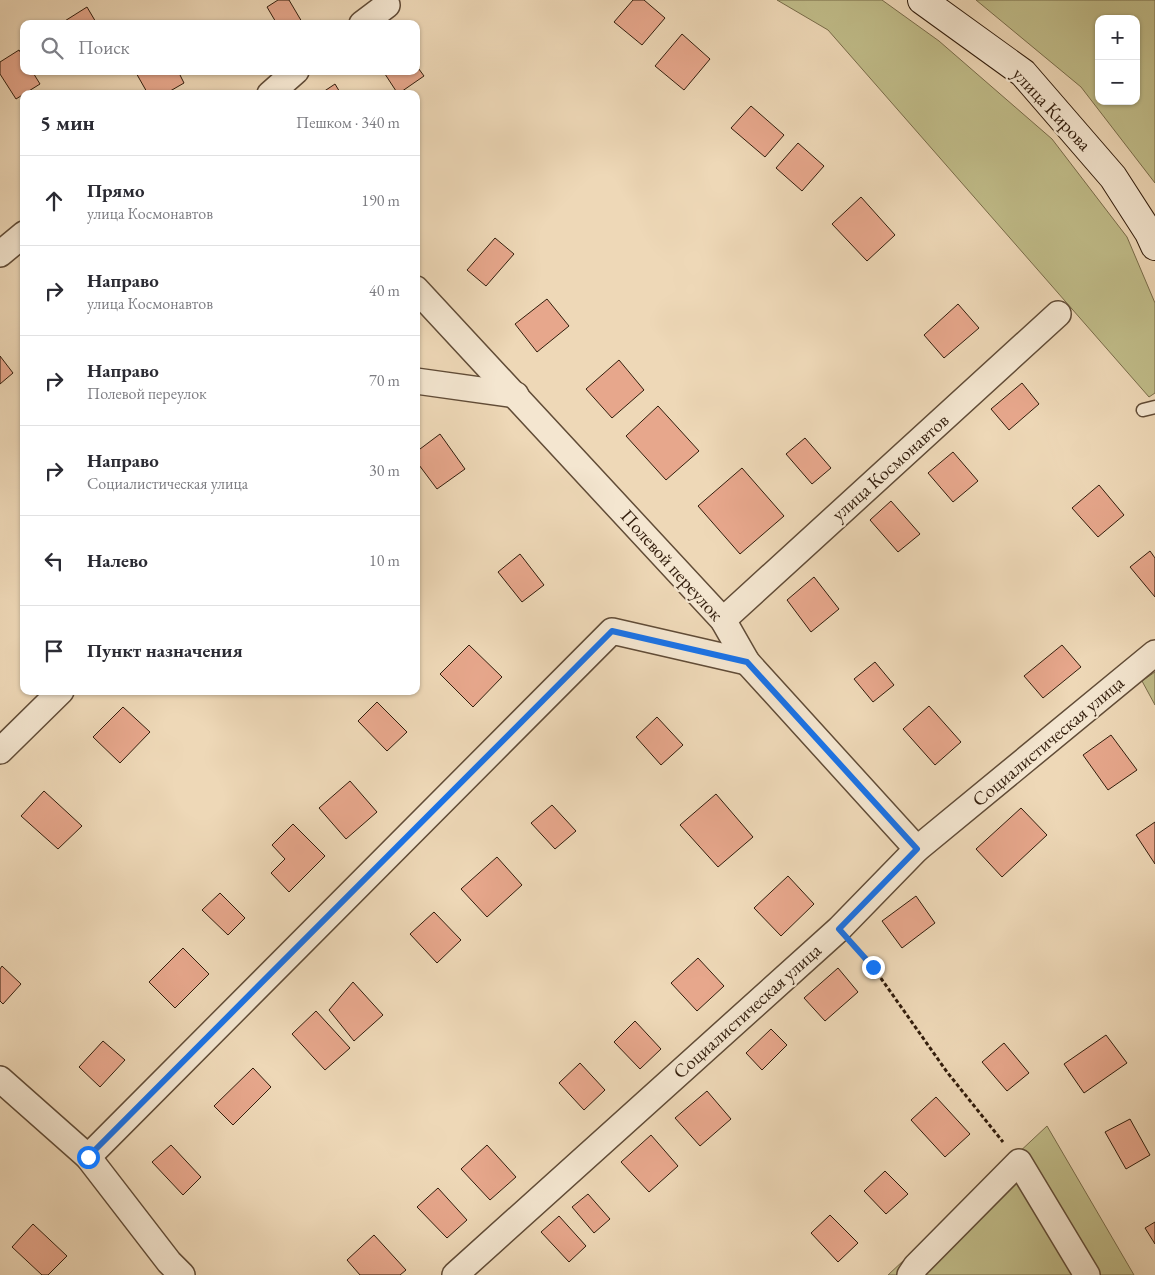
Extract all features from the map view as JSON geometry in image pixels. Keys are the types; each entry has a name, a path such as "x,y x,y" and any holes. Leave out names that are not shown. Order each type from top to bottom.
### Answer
{"main road":[{"name":"улица Кирова","path":"922,0 1023,73 1114,177 1155,246"}],"street":[{"path":"367,20 387,5"},
{"path":"275,90 291,75"},
{"path":"0,254 20,237"},
{"name":"Полевой переулок","path":"420,293 723,620 747,662 917,849"},
{"name":"улица Космонавтов","path":"723,620 1058,314"},
{"path":"420,382 516,395"},
{"path":"88,1157 612,631 747,662"},
{"name":"Социалистическая улица","path":"455,1275 839,929 917,849 1155,653"},
{"path":"0,751 57,695"},
{"path":"0,1079 88,1157 169,1271"},
{"path":"910,1275 916,1266 1020,1162 1088,1275"}],"path":[{"path":"839,929 873,967 947,1072 1020,1162"}],"shaded area":[{"path":"777,0 882,0 939,41 1052,139 1127,237 1155,303 1155,393 1149,397 828,30"},
{"path":"976,0 1155,0 1155,183 1081,87"},
{"path":"1155,672 1155,705 1142,681"},
{"path":"1047,1126 1134,1275 888,1275"}],"building":[{"path":"278,0 289,0 301,20 275,20 267,7"},
{"path":"633,0 644,0 665,18 642,45 614,22"},
{"path":"87,7 95,20 66,20"},
{"path":"682,34 710,59 684,90 655,66"},
{"path":"19,50 20,75 34,75 40,84 30,90 20,90 20,96 16,99 0,74 0,62"},
{"path":"420,70 424,76 404,90 395,90 386,75 420,75"},
{"path":"137,75 180,75 184,83 172,90 146,90"},
{"path":"335,84 339,90 326,90"},
{"path":"751,106 784,135 765,157 731,128"},
{"path":"798,143 824,166 802,191 776,168"},
{"path":"861,197 895,235 867,261 832,224"},
{"path":"495,238 514,254 486,286 467,270"},
{"path":"547,299 569,326 537,352 515,324"},
{"path":"958,304 979,328 944,358 924,335"},
{"path":"0,356 13,373 0,384"},
{"path":"619,360 644,390 612,418 586,389"},
{"path":"1022,383 1039,404 1009,430 991,409"},
{"path":"658,406 699,451 666,480 626,436"},
{"path":"440,434 465,469 437,489 420,466 420,449"},
{"path":"805,438 831,468 812,484 786,454"},
{"path":"953,452 978,481 953,502 928,473"},
{"path":"742,468 784,516 740,554 698,506"},
{"path":"1099,485 1124,515 1098,537 1072,508"},
{"path":"891,501 920,534 898,552 870,520"},
{"path":"1150,551 1155,558 1155,597 1130,567"},
{"path":"520,554 544,585 522,602 498,572"},
{"path":"814,577 839,609 811,632 787,600"},
{"path":"469,645 502,677 473,707 440,674"},
{"path":"1062,645 1081,667 1043,698 1024,676"},
{"path":"875,662 894,685 873,702 854,679"},
{"path":"377,702 407,732 387,751 358,721"},
{"path":"929,706 961,742 935,765 903,729"},
{"path":"123,707 150,732 120,763 93,737"},
{"path":"657,717 683,745 661,765 636,737"},
{"path":"1111,735 1137,770 1108,790 1083,755"},
{"path":"350,781 377,812 346,839 319,808"},
{"path":"44,791 82,826 58,849 21,816"},
{"path":"716,794 753,837 718,867 680,825"},
{"path":"552,805 576,831 555,849 531,823"},
{"path":"1021,808 1047,835 1002,877 976,849"},
{"path":"1155,822 1155,864 1136,835"},
{"path":"293,824 325,856 289,892 271,873 285,859 272,845"},
{"path":"497,857 522,885 487,917 461,889"},
{"path":"788,876 814,904 781,936 754,908"},
{"path":"220,893 245,918 228,935 202,910"},
{"path":"916,896 935,923 902,948 882,921"},
{"path":"434,912 461,940 437,963 410,934"},
{"path":"183,948 209,974 175,1008 149,982"},
{"path":"698,958 724,986 697,1011 671,983"},
{"path":"2,966 21,984 3,1004 0,1001 0,969"},
{"path":"838,968 858,992 825,1021 804,998"},
{"path":"353,982 383,1015 354,1041 329,1010"},
{"path":"316,1011 350,1048 325,1070 292,1034"},
{"path":"635,1021 661,1049 640,1069 614,1042"},
{"path":"771,1029 787,1045 762,1070 746,1053"},
{"path":"1106,1035 1127,1063 1084,1093 1064,1064"},
{"path":"103,1041 125,1060 100,1087 79,1067"},
{"path":"1004,1043 1029,1073 1007,1091 982,1062"},
{"path":"580,1063 605,1090 584,1110 559,1083"},
{"path":"253,1068 271,1087 233,1125 214,1106"},
{"path":"707,1091 731,1119 700,1146 675,1118"},
{"path":"936,1097 970,1134 945,1157 911,1120"},
{"path":"1130,1119 1150,1155 1126,1169 1105,1132"},
{"path":"651,1135 678,1166 649,1192 621,1162"},
{"path":"171,1145 201,1177 183,1195 152,1162"},
{"path":"487,1145 516,1177 490,1200 461,1169"},
{"path":"885,1171 908,1194 886,1214 864,1191"},
{"path":"438,1188 467,1220 447,1238 417,1207"},
{"path":"588,1194 610,1219 594,1233 572,1207"},
{"path":"830,1215 858,1243 838,1262 811,1233"},
{"path":"559,1216 586,1246 569,1262 541,1232"},
{"path":"1155,1222 1155,1244 1145,1228"},
{"path":"33,1224 67,1256 48,1275 42,1275 12,1247"},
{"path":"374,1235 406,1270 400,1275 360,1275 347,1260"}],"route":[{"path":"88,1157 612,631 747,662 917,849 839,929 873,967"}]}
